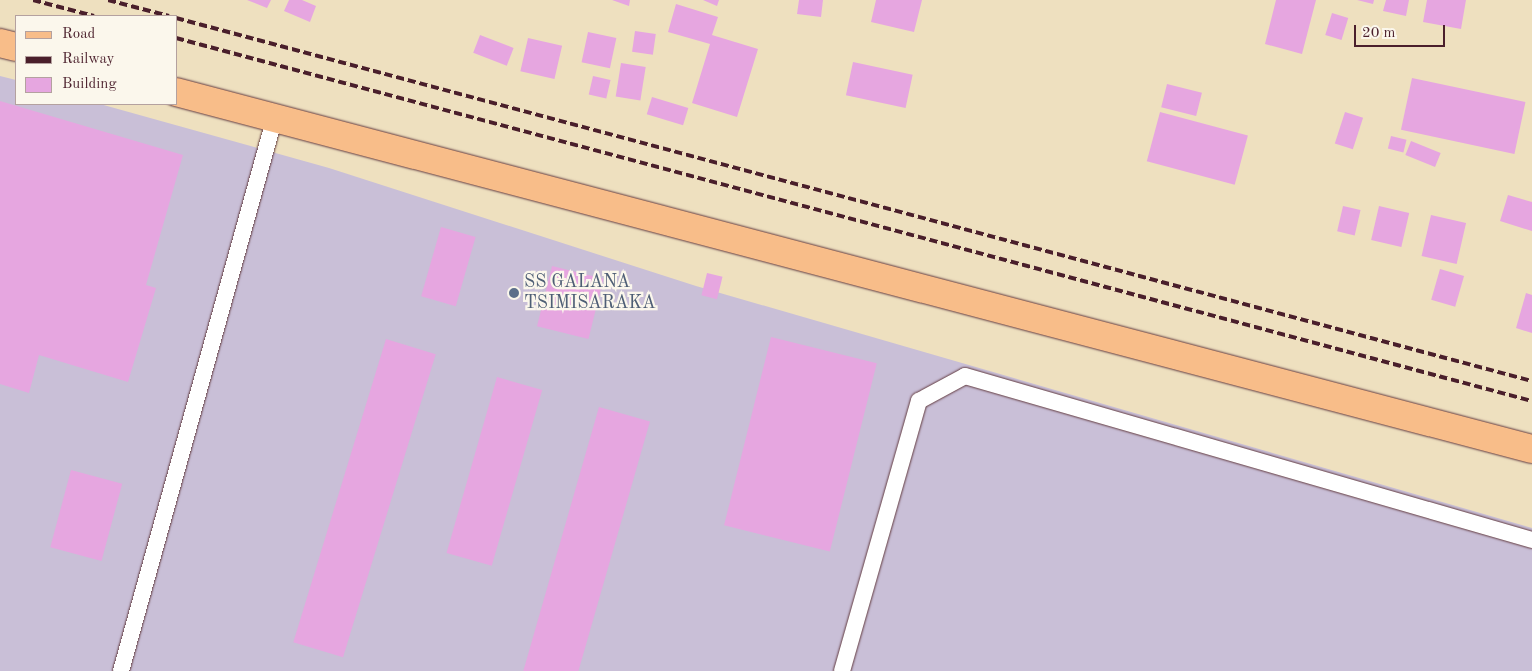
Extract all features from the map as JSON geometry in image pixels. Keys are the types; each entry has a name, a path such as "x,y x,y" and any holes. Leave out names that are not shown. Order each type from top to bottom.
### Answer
{"main road":[{"path":"0,43 15,47"},
{"path":"178,93 274,120 1532,449"}],"lane":[{"path":"121,671 274,120"},
{"path":"842,671 919,401 965,376 1532,540"}],"shaded area":[{"path":"0,76 15,80 15,105 104,105 329,168 696,286 1532,528 1532,671 0,671"}],"building":[{"path":"247,0 271,0 267,8"},
{"path":"289,0 302,0 316,6 310,22 284,11"},
{"path":"612,0 630,0 629,6"},
{"path":"703,0 719,0 717,6"},
{"path":"799,0 823,0 821,17 797,14"},
{"path":"876,0 922,0 914,32 871,22"},
{"path":"1276,0 1316,0 1302,54 1265,44"},
{"path":"1357,0 1374,0 1373,4"},
{"path":"1386,0 1409,0 1406,16 1383,11"},
{"path":"1427,0 1466,0 1461,29 1423,22"},
{"path":"676,4 718,17 712,35 758,49 737,117 692,103 710,44 668,32"},
{"path":"1332,13 1348,18 1342,40 1325,35"},
{"path":"635,31 656,34 653,55 632,52"},
{"path":"588,32 616,38 610,68 582,62"},
{"path":"480,35 514,48 507,66 473,53"},
{"path":"528,38 562,46 554,79 520,71"},
{"path":"853,62 913,75 906,108 846,95"},
{"path":"621,63 646,67 640,100 616,97"},
{"path":"593,76 611,80 606,99 589,95"},
{"path":"1412,78 1525,102 1514,154 1401,130"},
{"path":"1167,84 1202,93 1196,116 1161,107"},
{"path":"652,97 688,108 683,125 647,114"},
{"path":"0,101 183,155 146,285 156,288 128,382 39,355 29,393 0,384"},
{"path":"1160,112 1248,136 1235,185 1147,161"},
{"path":"1345,112 1363,118 1353,149 1335,143"},
{"path":"1391,136 1407,140 1403,152 1388,149"},
{"path":"1411,141 1441,153 1435,167 1405,155"},
{"path":"1508,195 1532,202 1532,231 1500,221"},
{"path":"1343,206 1361,210 1355,235 1337,231"},
{"path":"1379,206 1409,213 1401,247 1371,240"},
{"path":"1431,215 1466,223 1457,264 1422,256"},
{"path":"441,227 476,237 456,306 421,296"},
{"path":"552,266 603,279 588,339 537,326"},
{"path":"1440,269 1464,276 1455,307 1431,300"},
{"path":"707,273 723,277 717,299 701,295"},
{"path":"1526,293 1532,295 1532,333 1516,328"},
{"path":"771,337 877,363 830,552 724,525"},
{"path":"386,339 436,354 343,657 293,642"},
{"path":"497,377 542,390 492,566 447,553"},
{"path":"599,407 650,422 578,671 523,671"},
{"path":"71,470 122,484 101,561 50,547"}],"railway":[{"path":"33,0 90,15"},
{"path":"108,0 165,15"},
{"path":"178,19 1532,381"},
{"path":"178,39 1532,401"}],"place":[{"name":"SS GALANA TSIMISARAKA","path":"514,293"}]}
